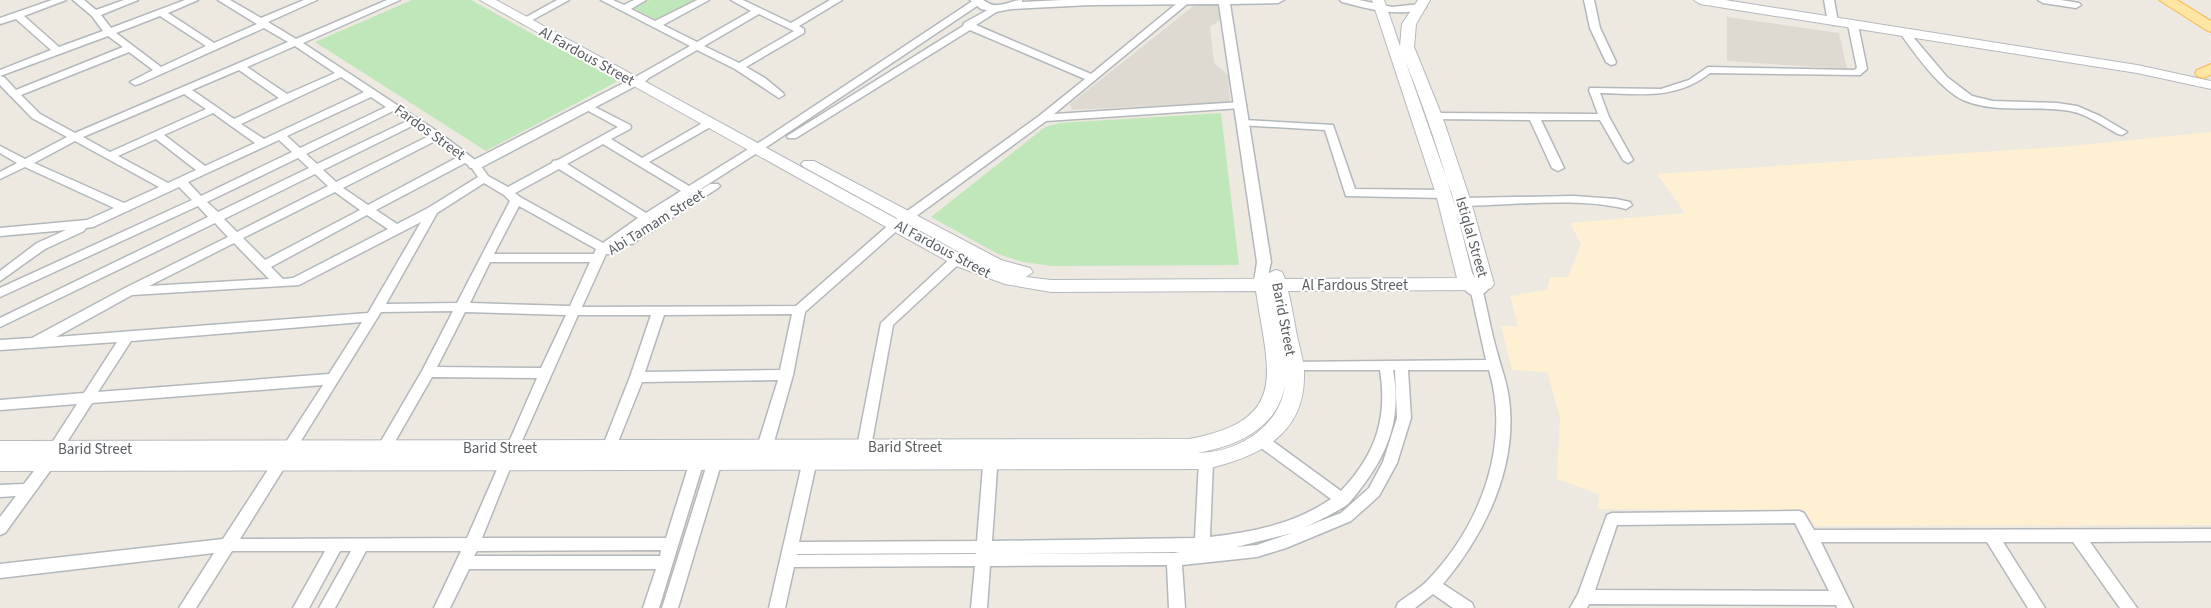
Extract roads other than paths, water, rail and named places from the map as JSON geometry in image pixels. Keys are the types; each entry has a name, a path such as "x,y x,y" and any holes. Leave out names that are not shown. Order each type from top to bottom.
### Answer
{"main road":[{"name":"Al Fardous Street","path":"486,0 528,19 638,79 733,126 766,148"},
{"name":"Al Fardous Street","path":"504,0 528,19"},
{"path":"1700,0 2137,69 2209,75"},
{"path":"2166,0 2211,26"},
{"path":"2185,0 2211,14"},
{"name":"Istiqlal Street","path":"1379,4 1475,281"},
{"name":"Istiqlal Street","path":"1422,4 1409,24 1407,47 1435,116 1463,202 1475,281"},
{"name":"Al Fardous Street","path":"638,79 710,123 766,148 903,221 995,264 1027,273 1475,281"},
{"name":"Al Fardous Street","path":"903,221 957,259 996,277 1021,283 1051,286 1269,277"},
{"name":"Barid Street","path":"285,455 384,448 509,455 706,461 763,454 864,447 991,453 1228,457 1262,441 1279,425 1291,402 1295,376 1269,277"},
{"name":"Barid Street","path":"1196,456 1217,443 1234,437 1261,416 1270,404 1276,383 1276,364 1269,277"},
{"name":"Barid Street","path":"0,463 51,456 509,455 608,448 763,454 810,460 991,453"},
{"name":"Barid Street","path":"0,449 51,456"}],"street":[{"path":"0,21 61,0"},
{"path":"78,0 95,14 109,32 160,71"},
{"path":"95,14 133,0"},
{"path":"0,73 194,0"},
{"name":"Fardos Street","path":"223,0 295,42 415,120 470,162 588,106 638,79"},
{"path":"135,82 312,0"},
{"path":"0,176 75,138 396,0"},
{"path":"528,19 564,0"},
{"path":"606,0 739,67 761,80 778,95"},
{"path":"624,9 641,0"},
{"path":"654,25 704,0"},
{"path":"736,0 801,31 739,67"},
{"path":"792,26 837,0"},
{"path":"1224,0 1269,277"},
{"path":"976,1 981,6 996,9 1013,3 1278,0"},
{"path":"1346,0 1379,4 1404,12 1422,4"},
{"path":"1589,0 1595,28 1611,62"},
{"path":"1830,0 1833,22"},
{"path":"2043,0 2076,5"},
{"name":"Abi Tamam Street","path":"603,253 646,218 689,191 766,148 976,1"},
{"path":"763,454 786,375 799,310 903,221 1043,118 1186,1"},
{"name":"Abi Tamam Street","path":"603,253 766,148 996,9"},
{"path":"638,79 758,11"},
{"path":"162,12 214,47"},
{"path":"18,15 58,51"},
{"path":"967,25 1092,78"},
{"path":"1628,160 1604,117 1594,90 1662,92 1694,82 1708,70 1856,73 1862,69 1853,25"},
{"path":"1905,33 1954,89 1967,98 1992,103 2071,108 2088,113 2122,132"},
{"path":"15,94 129,48"},
{"path":"239,66 287,99"},
{"path":"234,123 342,73"},
{"path":"2,84 15,94 36,116 167,187"},
{"path":"185,90 263,143"},
{"path":"0,277 42,246 372,92"},
{"path":"1043,118 1241,105"},
{"path":"384,448 428,372 488,258 512,196 558,163 626,127 588,106"},
{"path":"0,293 199,201 394,107"},
{"path":"109,156 214,109"},
{"path":"1435,116 1604,117"},
{"path":"1534,117 1558,168"},
{"path":"1,321 415,120"},
{"path":"642,162 710,123"},
{"path":"1243,123 1328,126 1350,193 1444,194"},
{"path":"156,134 203,170"},
{"path":"280,135 336,187 397,230"},
{"path":"34,343 235,236 437,136"},
{"path":"603,139 689,191"},
{"path":"0,149 25,163 124,208"},
{"path":"263,266 368,210 470,162 484,178 603,253"},
{"path":"558,163 646,218"},
{"path":"129,291 295,282 432,211 484,178"},
{"path":"180,181 279,282"},
{"path":"1463,202 1594,200 1621,202 1626,205"},
{"path":"187,608 374,313 414,246 432,211"},
{"path":"0,232 89,224"},
{"path":"488,258 603,253"},
{"path":"442,608 464,563 509,455 603,253"},
{"path":"864,447 887,323 957,259"},
{"path":"1404,608 1433,586 1457,555 1476,524 1490,493 1499,462 1503,433 1503,403 1475,281"},
{"path":"0,345 127,337 374,313 461,307 576,311 799,310"},
{"path":"608,448 637,377 659,311"},
{"path":"0,529 51,456 127,337"},
{"path":"1293,365 1494,365"},
{"path":"983,554 1174,559 1263,536 1303,522 1343,500 1367,474 1380,445 1389,416 1394,366"},
{"path":"789,554 1257,551 1302,537 1346,517 1374,492 1390,463 1404,418 1404,392 1394,366"},
{"path":"428,372 547,373"},
{"path":"637,377 786,375"},
{"path":"0,404 333,379"},
{"path":"1262,441 1343,500"},
{"path":"979,608 991,453"},
{"path":"1196,456 1202,551"},
{"path":"777,608 810,460"},
{"path":"651,608 671,544 706,461"},
{"path":"670,608 706,461"},
{"path":"0,491 27,490"},
{"path":"1799,518 1843,603 1581,602 1612,519 1799,518"},
{"path":"1991,535 2037,608"},
{"path":"2077,535 2129,608"},
{"path":"1810,536 2211,535"},
{"path":"0,571 228,544 671,544"},
{"path":"301,608 336,545"},
{"path":"327,608 362,545"},
{"path":"1174,559 1177,608"},
{"path":"464,563 666,562"},
{"path":"1433,586 1466,608"}]}
